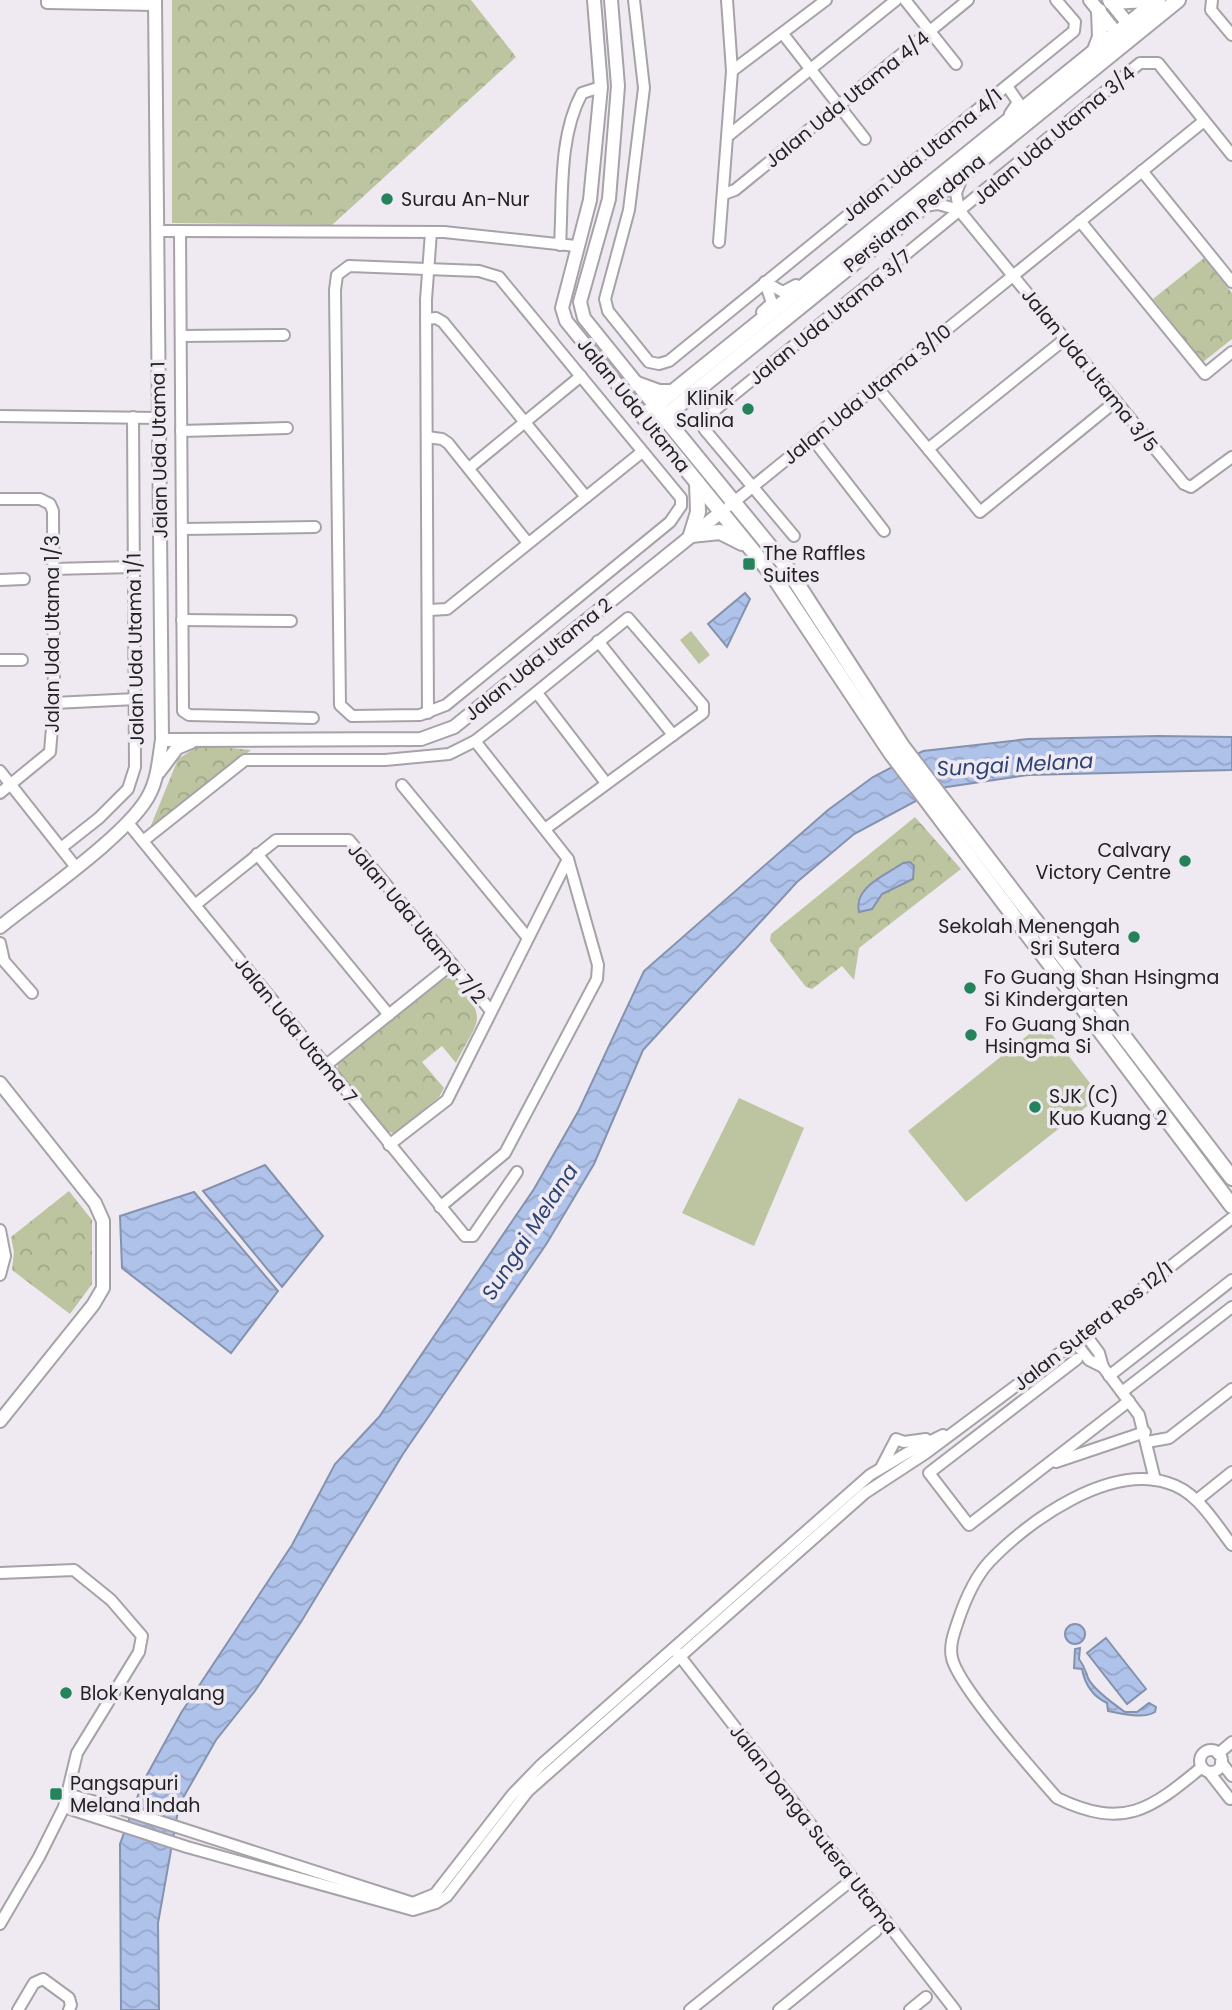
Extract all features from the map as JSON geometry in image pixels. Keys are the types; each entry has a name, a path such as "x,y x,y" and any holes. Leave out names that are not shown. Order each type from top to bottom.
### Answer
{"main road":[{"path":"1110,1 1148,0"},
{"name":"Persiaran Perdana","path":"647,422 964,173 1126,33 1157,0"},
{"name":"Persiaran Perdana","path":"676,398 733,343 1095,50 1178,0"},
{"path":"1094,6 1100,37 1095,50"},
{"path":"637,384 676,398 677,425 681,438"},
{"name":"Jalan Uda Utama","path":"660,411 785,565 897,750"},
{"name":"Jalan Uda Utama","path":"647,422 774,578 897,750"},
{"path":"696,482 698,512 691,536 720,532 750,547"},
{"path":"897,750 1232,1206"},
{"path":"934,799 1232,1178"}],"street":[{"name":"Jalan Uda Utama","path":"594,0 601,88 590,200 562,308 566,321 647,422"},
{"name":"Jalan Uda Utama","path":"611,0 618,86 609,199 582,290 581,311 660,411"},
{"path":"593,254 616,259 629,210 644,88 634,0"},
{"path":"719,242 732,71 727,0"},
{"path":"732,71 826,0"},
{"path":"729,135 896,0"},
{"path":"905,0 956,64"},
{"name":"Jalan Uda Utama 4/4","path":"724,194 735,190 968,0"},
{"name":"Jalan Uda Utama 4/1","path":"616,259 605,299 608,312 649,362 659,364 669,361 1076,29 1076,22 1056,0"},
{"path":"1212,0 1211,10 1232,36"},
{"path":"47,1 155,2"},
{"path":"1110,1 1126,33"},
{"name":"Jalan Uda Utama 1","path":"0,927 128,823 150,794 158,774 162,708 155,2"},
{"path":"1094,6 1126,33"},
{"path":"783,34 864,139"},
{"name":"Jalan Uda Utama 3/4","path":"960,211 1140,63 1158,63 1232,155"},
{"path":"997,130 1017,106 1007,86"},
{"path":"560,245 566,150 575,106 582,93 601,88"},
{"name":"Jalan Uda Utama 3/10","path":"721,512 1204,121"},
{"path":"1142,171 1232,282"},
{"path":"960,211 956,193 964,173"},
{"path":"924,206 938,204 960,211"},
{"name":"Jalan Uda Utama 3/5","path":"960,211 1184,484 1191,487 1201,482 1232,457"},
{"name":"Jalan Uda Utama 3/7","path":"752,487 702,424 704,419 960,211"},
{"path":"1080,221 1205,374 1232,352"},
{"path":"157,231 444,232 576,246"},
{"path":"180,231 183,710 189,715 313,718"},
{"path":"428,713 426,319 430,232"},
{"path":"765,282 788,291 817,267 838,258"},
{"path":"349,266 428,269 479,271 499,277 681,498 677,515 446,705 428,713 352,716 340,705 335,304 337,275 349,266"},
{"path":"733,343 746,326 772,303 765,282"},
{"path":"426,319 436,318 443,322 586,497"},
{"path":"181,336 284,335"},
{"path":"928,449 1065,339"},
{"path":"469,468 581,376"},
{"path":"876,386 980,512 1116,401"},
{"path":"0,416 159,418"},
{"name":"Jalan Uda Utama 1/1","path":"61,848 99,818 128,789 136,757 133,417"},
{"path":"181,431 287,428"},
{"path":"427,438 442,439 469,468 528,543"},
{"path":"812,438 884,531"},
{"path":"429,610 447,609 642,452"},
{"path":"752,487 794,536"},
{"name":"Jalan Uda Utama 1/3","path":"0,499 40,499 50,504 53,517 54,703 50,752 0,793"},
{"name":"Jalan Uda Utama 2","path":"162,740 421,739 454,727 721,512"},
{"path":"182,529 316,527"},
{"path":"52,569 134,567"},
{"path":"0,580 24,579"},
{"path":"143,841 245,760 385,760 438,757 475,741 628,618 702,705 703,713 545,829"},
{"path":"182,620 291,621"},
{"path":"598,640 673,735"},
{"path":"0,660 22,660"},
{"path":"537,693 606,783"},
{"path":"54,703 136,699"},
{"path":"162,708 171,729 194,740"},
{"path":"158,774 177,748 194,740"},
{"path":"440,1207 505,1153 597,979 598,965 568,859 475,741"},
{"path":"0,771 75,866"},
{"path":"402,785 528,938"},
{"name":"Jalan Uda Utama 7","path":"128,823 465,1236 473,1236 517,1172"},
{"name":"Jalan Uda Utama 7/2","path":"195,905 276,840 349,839 491,1011"},
{"path":"257,854 389,1015"},
{"path":"389,1145 447,1100 568,859"},
{"path":"0,943 4,961 32,993"},
{"path":"326,1066 452,964"},
{"path":"0,1083 95,1203 103,1221 105,1280 93,1305 0,1421"},
{"name":"Jalan Sutera Ros 12/1","path":"910,1457 953,1432 1075,1342 1232,1218"},
{"path":"0,1230 5,1256 0,1275"},
{"path":"1106,1371 1232,1280"},
{"path":"1047,1465 1232,1307"},
{"path":"1085,1334 1099,1353 1106,1371 1139,1415 1155,1480"},
{"path":"1075,1342 1089,1360 1106,1371"},
{"name":"Jalan Sutera Ros 12/1","path":"1047,1465 969,1525 929,1473 1077,1359"},
{"path":"1047,1465 1146,1437 1168,1438 1232,1389"},
{"name":"Jalan Sutera Ros 12/1","path":"910,1457 934,1439 953,1432"},
{"path":"754,1585 881,1468 896,1439 904,1442 934,1439"},
{"path":"881,1468 910,1457"},
{"path":"67,1794 190,1830 413,1903 424,1900 447,1881 512,1795 541,1765 910,1457"},
{"path":"1197,1500 1232,1472"},
{"path":"1232,1545 1197,1500 1171,1483 1133,1479 1086,1491 1041,1518 989,1562 967,1595 954,1631 952,1658 961,1679 1045,1784 1057,1798 1079,1808 1104,1814 1140,1811 1205,1770 1218,1769 1220,1758 1232,1742"},
{"path":"0,1573 74,1570 111,1600 142,1636 139,1652 77,1753 64,1807 0,1924"},
{"path":"64,1807 187,1847 413,1910 436,1903 456,1885 528,1791 676,1652"},
{"name":"Jalan Danga Sutera Utama","path":"676,1652 955,2010"},
{"path":"1230,1799 1200,1761 1205,1752 1220,1758 1232,1776"},
{"path":"690,2010 853,1879"},
{"path":"779,2010 876,1931"},
{"path":"18,2010 34,1983 43,1979 69,1998 69,2010"},
{"path":"909,2010 926,1997"}],"green space":[{"path":"172,0 471,0 516,57 332,225 172,223"},
{"path":"1204,258 1232,293 1232,339 1203,362 1153,299"},
{"path":"691,631 710,655 699,664 680,640"},
{"path":"200,745 251,750 150,828 178,759"},
{"path":"915,817 961,869 859,948 854,980 842,966 812,989 806,987 770,941 771,934"},
{"path":"445,978 455,979 473,1003 477,1020 475,1027 456,1063 442,1046 422,1062 444,1088 439,1097 395,1133 386,1132 337,1071 338,1064"},
{"path":"1043,1023 1100,1096 966,1202 908,1131"},
{"path":"739,1098 804,1128 754,1246 682,1213"},
{"path":"69,1191 92,1220 92,1284 70,1314 12,1270 14,1252 11,1237"}],"water":[{"path":"745,593 750,599 727,647 708,624"},
{"name":"Sungai Melana","path":"1232,737 1232,770 1028,775 940,788 854,834 797,882 643,1050 594,1164 547,1243 403,1454 301,1622 255,1691 216,1740 179,1805 158,1923 159,2010 121,2010 120,1844 143,1782 181,1713 292,1545 335,1464 379,1417 534,1189 579,1110 644,971 828,810 873,777 923,751 1028,739"},
{"path":"910,862 914,866 913,879 882,894 872,909 859,912 861,895 872,883 903,863"},
{"path":"265,1165 323,1236 282,1287 203,1191"},
{"path":"194,1192 278,1291 231,1353 122,1268 120,1216"},
{"path":"1075,1624 1082,1627 1085,1634 1082,1641 1075,1644 1068,1641 1065,1634 1068,1627"},
{"path":"1106,1638 1146,1689 1127,1704 1087,1653"},
{"path":"1080,1648 1079,1659 1088,1678 1105,1697 1125,1712 1137,1712 1149,1703 1156,1707 1155,1712 1139,1716 1108,1711 1107,1703 1090,1689 1082,1669 1074,1668 1075,1649"}],"place":[{"name":"Surau An-Nur","path":"387,199"},
{"name":"Klinik Salina","path":"748,409"},
{"name":"The Raffles Suites","path":"749,564"},
{"name":"Calvary Victory Centre","path":"1185,861"},
{"name":"Sekolah Menengah Sri Sutera","path":"1134,937"},
{"name":"Fo Guang Shan Hsingma Si Kindergarten","path":"970,988"},
{"name":"Fo Guang Shan Hsingma Si","path":"971,1035"},
{"name":"SJK (C) Kuo Kuang 2","path":"1035,1107"},
{"name":"Blok Kenyalang","path":"66,1693"},
{"name":"Pangsapuri Melana Indah","path":"56,1794"}]}
